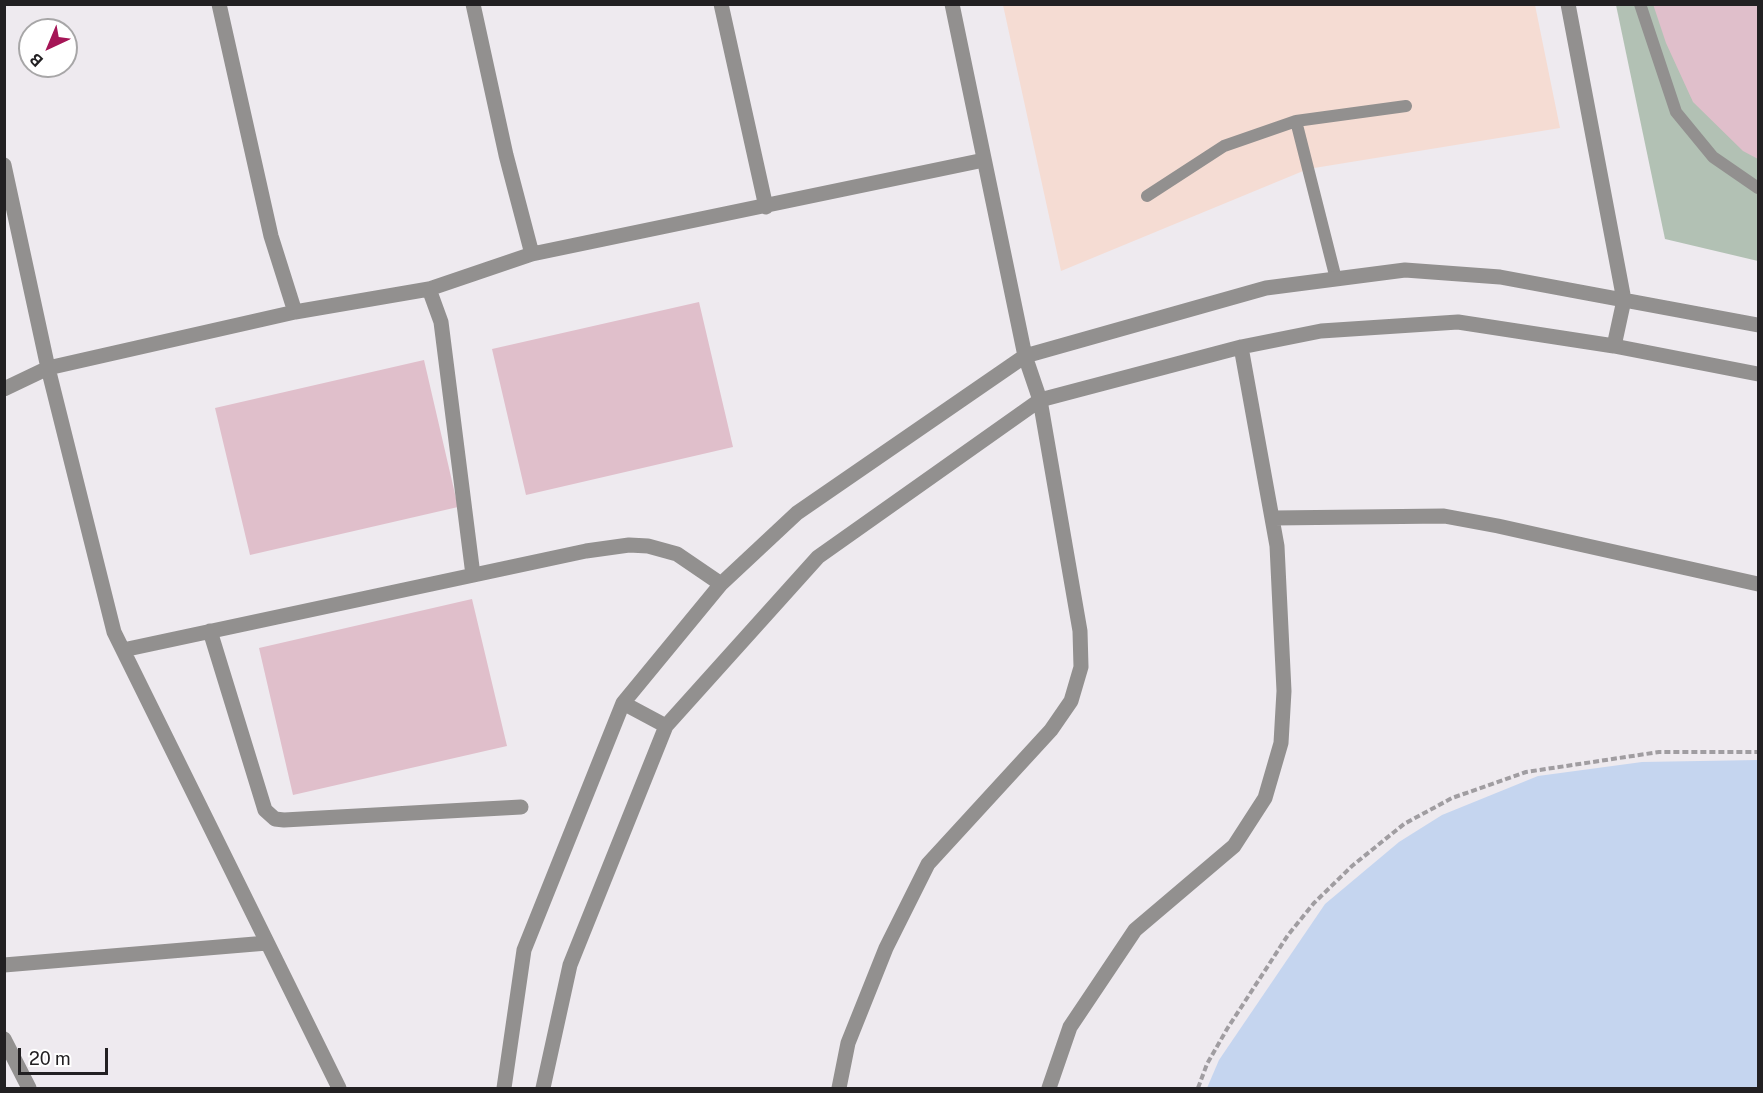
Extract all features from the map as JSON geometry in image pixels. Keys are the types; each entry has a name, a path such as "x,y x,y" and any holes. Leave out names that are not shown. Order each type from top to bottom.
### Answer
{"street":[{"path":"219,4 271,236 295,312"},
{"path":"473,4 506,155 532,254"},
{"path":"721,4 766,207"},
{"path":"839,1089 848,1042 886,948 928,864 1051,730 1071,701 1082,667 1080,631 1040,400 1025,356 952,4"},
{"path":"1568,4 1624,300 1614,345"},
{"path":"4,389 48,368 295,312 429,289 532,254 984,160"},
{"path":"4,165 48,368 114,632 339,1089"},
{"path":"504,1089 525,950 623,703 721,584 796,513 1025,356 1266,288 1405,270 1500,277 1758,325"},
{"path":"429,289 441,322 473,575"},
{"path":"543,1089 570,965 666,726 818,557 1040,400 1241,347 1321,331 1458,322 1614,345 1758,374"},
{"path":"1049,1089 1070,1027 1135,930 1234,846 1266,798 1281,743 1284,691 1277,546 1274,518 1241,347"},
{"path":"1274,518 1444,516 1758,584"},
{"path":"123,650 586,551 629,545 648,546 677,554 721,584"},
{"path":"210,631 265,810 275,819 521,807"},
{"path":"623,703 666,726"},
{"path":"4,965 267,943"},
{"path":"4,1039 29,1089"}],"lane":[{"path":"1640,4 1676,112 1713,157 1758,188"},
{"path":"1147,196 1224,146 1296,121 1406,106"},
{"path":"1296,121 1336,279"}],"path":[{"path":"1198,1089 1207,1064 1227,1029 1288,935 1314,903 1352,866 1404,824 1452,798 1526,772 1659,752 1758,752"}],"shaded area":[{"path":"1003,5 1535,5 1560,128 1308,169 1061,271"}],"green space":[{"path":"1616,5 1758,5 1758,261 1665,239"}],"water":[{"path":"1758,760 1758,1088 1207,1088 1219,1060 1325,904 1399,842 1442,815 1538,776 1642,762"}],"building":[{"path":"1653,4 1758,4 1758,159 1743,151 1693,102 1666,43"},
{"path":"699,302 733,447 526,495 492,349"},
{"path":"424,360 458,507 250,555 215,408"},
{"path":"472,599 507,746 293,795 259,648"}]}
